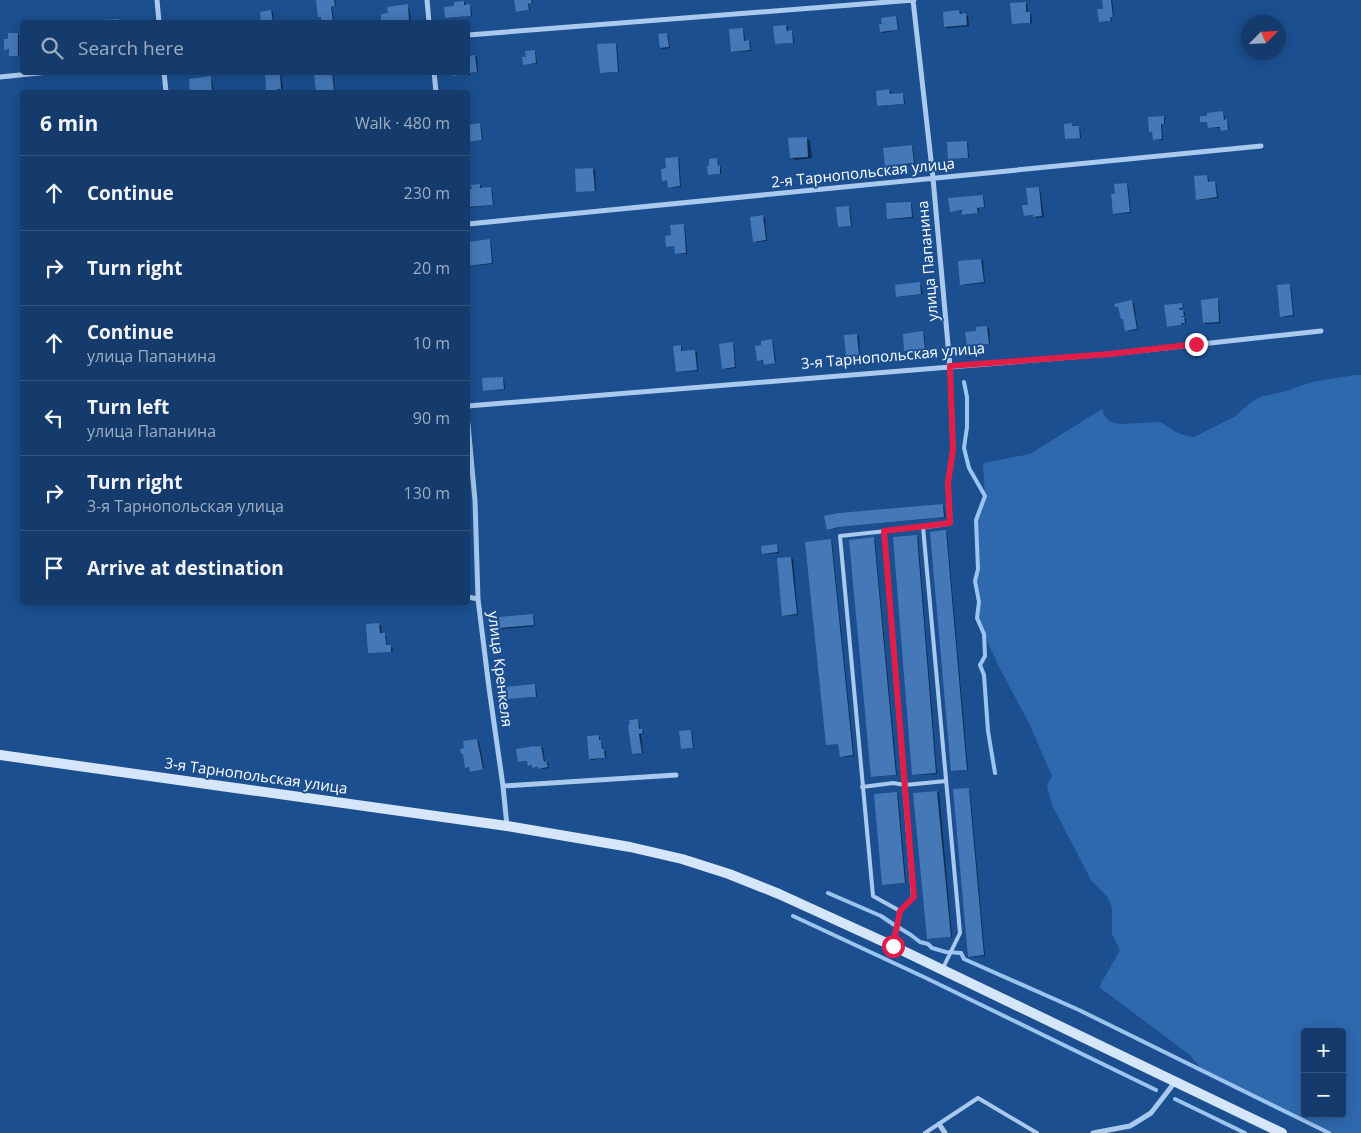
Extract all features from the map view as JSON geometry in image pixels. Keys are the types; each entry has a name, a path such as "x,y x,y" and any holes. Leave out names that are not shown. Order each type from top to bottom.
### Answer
{"street":[{"path":"157,0 159,20"},
{"path":"427,0 429,20"},
{"path":"470,35 914,0"},
{"name":"улица Папанина","path":"914,0 950,366 953,450 948,483 950,523 923,527"},
{"path":"0,77 20,75"},
{"path":"164,75 166,90"},
{"path":"434,75 436,90"},
{"name":"2-я Тарнопольская улица","path":"470,224 1261,146"},
{"name":"3-я Тарнопольская улица","path":"470,406 1110,354 1321,331"},
{"name":"улица Кренкеля","path":"470,446 475,501 478,599 507,826"},
{"path":"470,597 478,599"},
{"name":"3-я Тарнопольская улица","path":"0,756 507,826 630,847 682,859 729,874 779,894 893,946 1282,1133"},
{"path":"503,786 676,775"},
{"path":"1093,1133 1130,1126 1151,1113 1175,1082"},
{"path":"939,1124 945,1133"}],"lane":[{"path":"900,911 873,896 840,536 923,527 960,933 942,970"},
{"path":"884,531 914,897 900,911 893,946"},
{"path":"862,787 893,783 905,785 946,782"},
{"path":"925,1133 978,1098 1037,1133"}],"shaded area":[{"path":"1361,375 1361,1133 1329,1133 1203,1071 1190,1055 1099,987 1120,950 1112,934 1112,908 1108,898 1091,880 1052,805 1047,786 1052,776 1029,723 998,665 977,618 979,602 975,581 978,569 976,520 985,496 983,463 1030,454 1102,409 1109,421 1120,424 1160,422 1176,432 1194,437 1234,417 1253,401 1263,396 1283,392 1312,382"}],"building":[{"path":"316,0 334,0 335,6 331,7 333,20 321,20 321,17 318,17"},
{"path":"514,0 531,0 532,3 528,4 529,10 516,12"},
{"path":"1102,0 1111,0 1113,17 1110,17 1111,21 1099,22 1097,9 1103,9"},
{"path":"464,1 464,5 470,4 471,16 445,18 444,7 454,6 454,2"},
{"path":"1026,2 1026,12 1030,12 1030,23 1012,24 1010,3"},
{"path":"408,4 409,20 381,20 381,14 388,13 387,7"},
{"path":"271,10 273,20 261,20 260,12"},
{"path":"959,10 960,14 966,13 967,25 944,27 943,12"},
{"path":"896,16 898,30 880,32 879,24 882,24 881,18"},
{"path":"786,25 787,31 792,30 793,43 775,44 773,26"},
{"path":"743,28 744,41 749,40 750,50 731,52 729,29"},
{"path":"8,33 18,33 18,56 9,56 9,49 4,50 4,39 8,39"},
{"path":"667,33 669,47 660,48 658,34"},
{"path":"616,43 618,72 600,73 597,44"},
{"path":"535,50 536,63 523,65 522,57 526,57 525,51"},
{"path":"475,55 477,72 470,73 470,56"},
{"path":"265,75 280,75 281,89 266,90"},
{"path":"314,75 332,75 334,90 316,90"},
{"path":"211,76 212,90 190,90 189,79"},
{"path":"889,89 890,94 903,93 904,104 877,106 876,91"},
{"path":"1223,111 1224,120 1227,119 1228,130 1221,131 1220,127 1208,128 1207,122 1200,122 1200,116"},
{"path":"1164,116 1164,124 1161,124 1162,139 1153,140 1152,132 1149,132 1148,117"},
{"path":"480,123 482,140 470,142 470,125"},
{"path":"1072,123 1072,126 1079,126 1080,138 1065,139 1064,124"},
{"path":"807,137 808,157 790,158 788,138"},
{"path":"967,141 968,158 948,159 947,142"},
{"path":"912,145 914,163 885,166 883,148"},
{"path":"678,157 680,186 668,188 667,180 662,181 661,169 666,168 665,158"},
{"path":"717,158 718,166 720,165 720,174 708,175 707,166 709,166 709,159"},
{"path":"593,168 595,191 576,192 575,169"},
{"path":"1207,175 1208,182 1215,181 1217,197 1196,200 1194,176"},
{"path":"1127,183 1130,212 1113,214 1111,194 1115,194 1114,184"},
{"path":"480,184 480,188 491,187 493,205 470,207 471,185"},
{"path":"1039,187 1042,216 1024,216 1022,205 1028,205 1026,188"},
{"path":"983,195 984,207 977,208 978,213 962,215 962,210 950,212 948,198"},
{"path":"911,202 912,217 887,219 886,203"},
{"path":"849,206 851,226 838,227 836,207"},
{"path":"763,215 766,240 753,242 750,217"},
{"path":"684,224 686,253 675,254 674,246 666,247 665,236 671,235 670,225"},
{"path":"490,239 492,263 470,266 470,242"},
{"path":"981,259 984,282 960,285 958,261"},
{"path":"920,282 921,294 896,297 895,285"},
{"path":"1290,284 1293,315 1280,317 1277,285"},
{"path":"1218,298 1219,322 1203,323 1201,300"},
{"path":"1132,300 1137,329 1125,331 1123,319 1121,319 1118,307 1115,307 1114,304"},
{"path":"1182,303 1183,308 1179,308 1183,310 1184,316 1181,316 1184,317 1185,323 1167,327 1164,305"},
{"path":"987,326 989,344 967,346 965,332 976,331 976,327"},
{"path":"923,331 925,349 904,351 903,334"},
{"path":"857,334 859,355 846,356 844,335"},
{"path":"772,339 775,363 764,365 763,360 757,361 755,346 761,345 761,341"},
{"path":"733,342 735,367 722,369 719,344"},
{"path":"681,345 681,351 695,350 697,370 676,372 673,346"},
{"path":"503,377 504,389 483,391 482,378"},
{"path":"943,504 944,517 839,527 827,530 824,516 839,513"},
{"path":"946,530 967,770 951,771 930,532"},
{"path":"917,535 936,773 912,775 893,537"},
{"path":"874,537 896,775 871,777 849,540"},
{"path":"831,539 853,755 840,757 838,744 826,745 805,542"},
{"path":"777,544 778,552 762,554 761,546"},
{"path":"791,557 797,614 782,616 777,558"},
{"path":"533,614 534,625 500,628 499,617"},
{"path":"379,623 380,633 385,633 386,645 391,645 391,652 368,653 366,624"},
{"path":"535,684 536,697 507,699 506,687"},
{"path":"638,719 639,729 642,729 643,733 639,734 642,753 632,754 628,725 630,724 629,720"},
{"path":"691,730 693,748 681,749 679,731"},
{"path":"599,735 605,758 589,759 587,736"},
{"path":"477,739 483,769 470,772 469,767 465,768 463,754 461,754 460,749 464,748 463,741"},
{"path":"541,746 544,762 546,761 548,767 532,768 532,765 528,766 527,761 518,762 516,749"},
{"path":"969,788 984,955 968,957 953,789"},
{"path":"937,791 951,937 927,939 913,793"},
{"path":"897,792 905,883 882,885 874,794"}],"waterway":[{"path":"964,382 967,397 967,427 964,448 969,468 985,496 976,520 978,569 975,581 979,602 977,618 984,634 985,656 980,665 984,675 988,731 995,773"},
{"path":"828,893 881,916 932,948 946,952 961,953 964,959 1079,1010 1329,1133"},
{"path":"793,916 926,978 1156,1090"},
{"path":"1175,1099 1245,1133"}],"route":[{"path":"893,946 900,911 914,897 884,531 950,523 948,483 953,450 950,366 1110,354 1196,344"}]}
